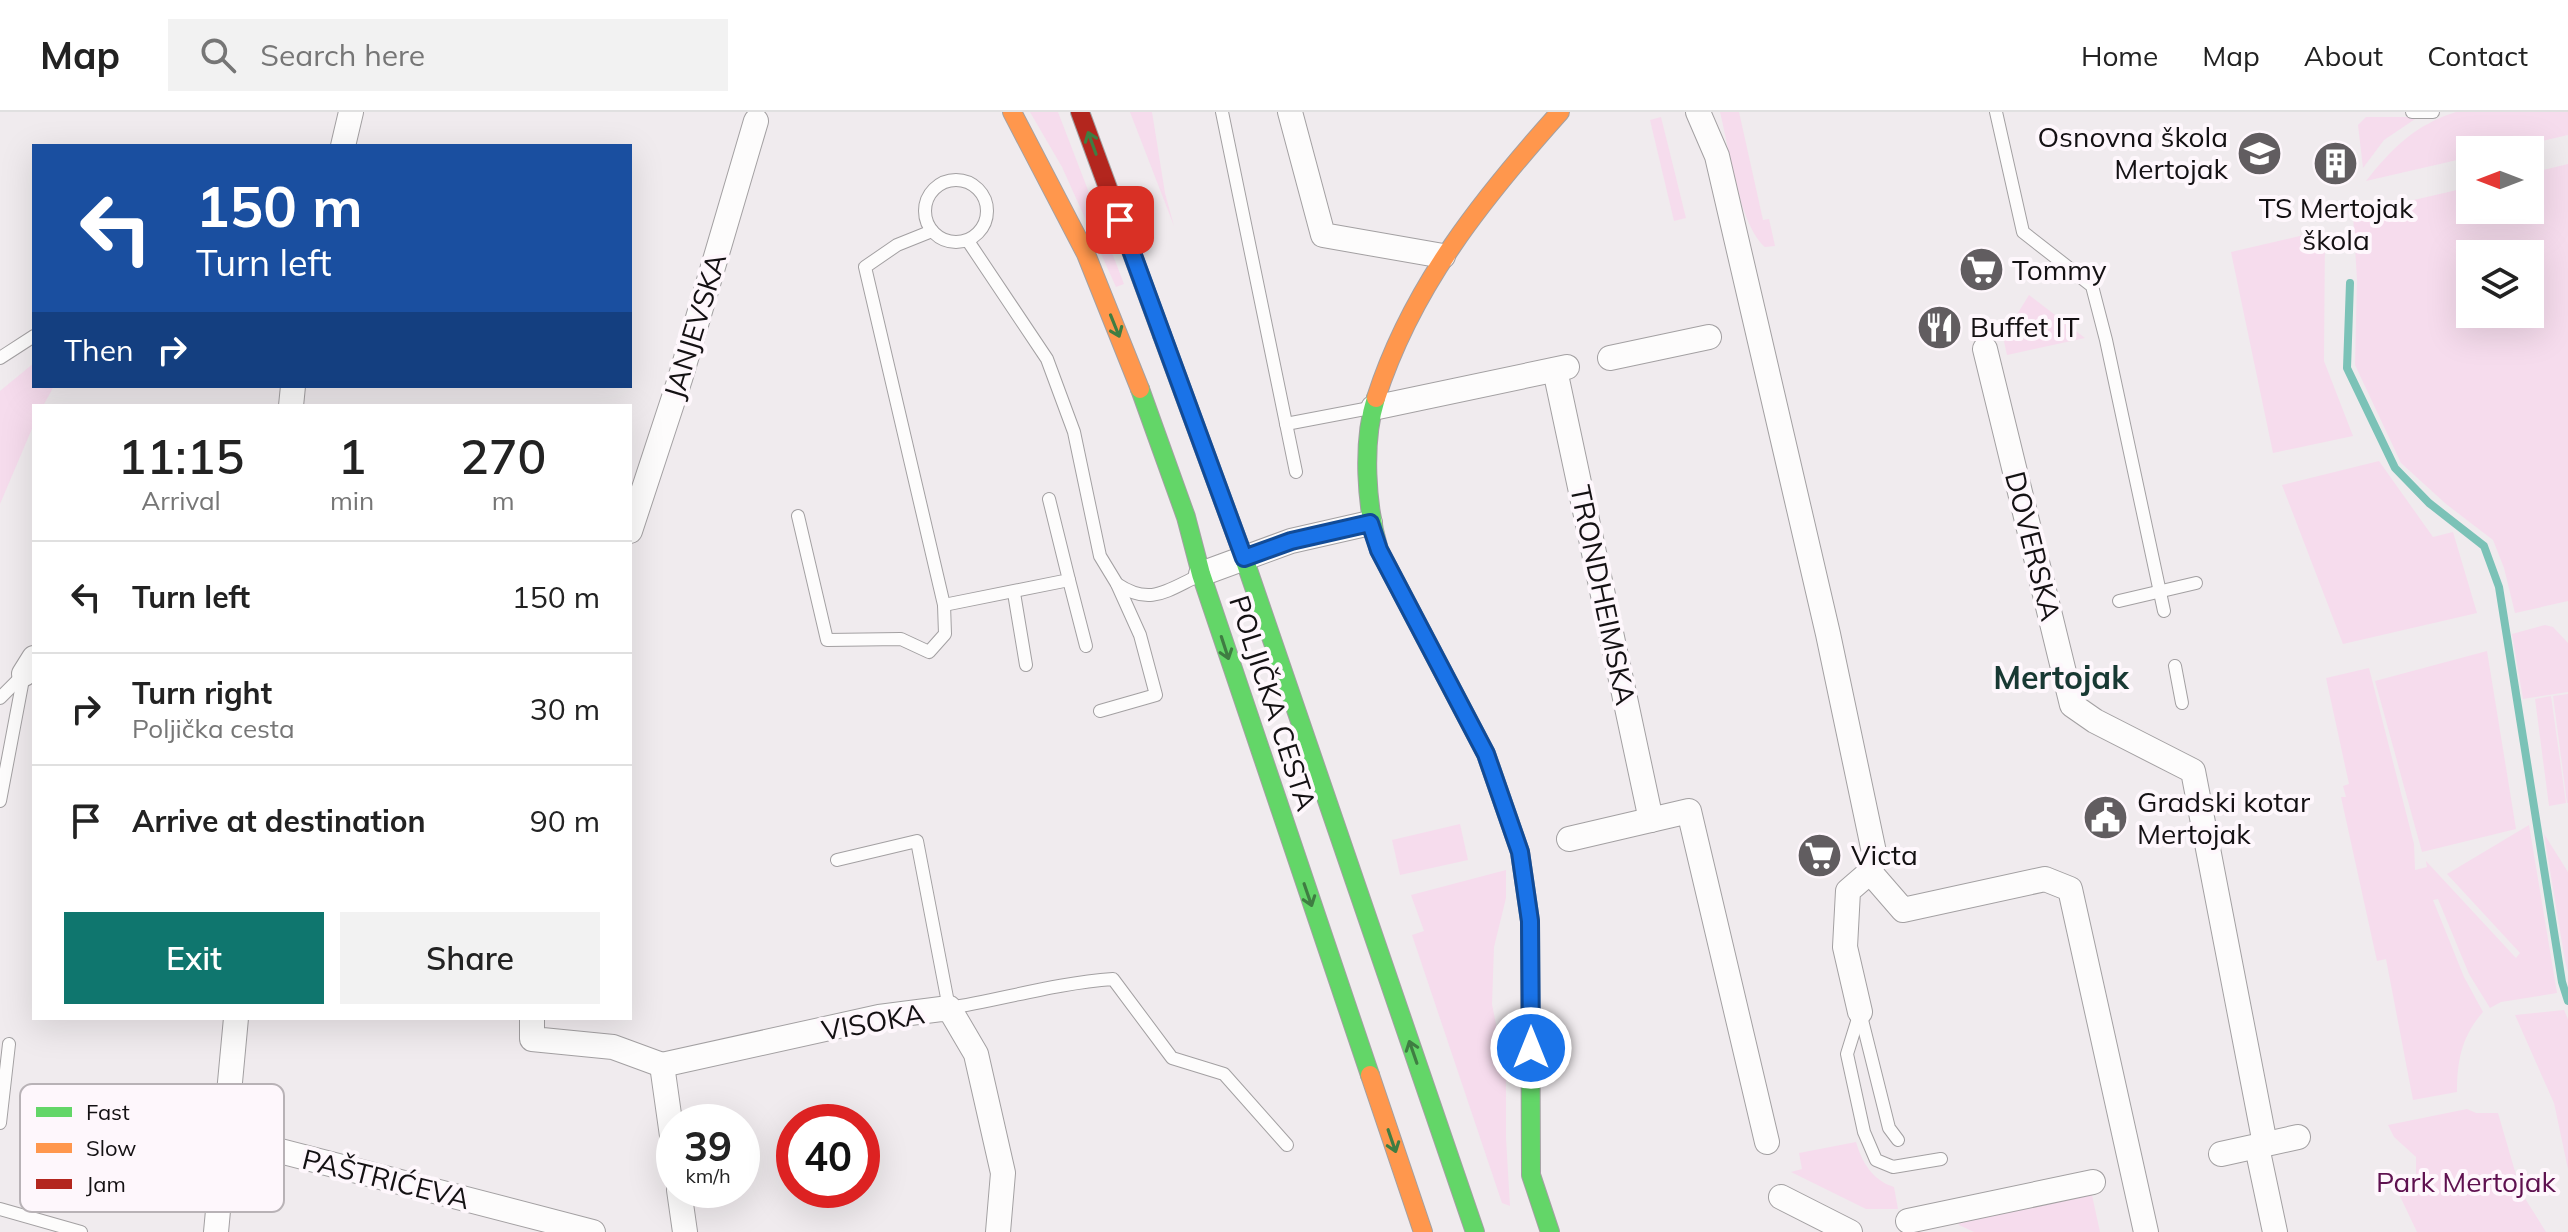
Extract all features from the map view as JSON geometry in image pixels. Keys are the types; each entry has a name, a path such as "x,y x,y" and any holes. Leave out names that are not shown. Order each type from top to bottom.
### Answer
{"main road":[{"name":"POLJIČKA CESTA","path":"1012,112 1086,254 1127,353 1186,517 1201,574 1423,1232"},
{"name":"POLJIČKA CESTA","path":"1080,112 1244,558 1475,1232"},
{"path":"1550,1232 1531,1175 1530,921 1520,852 1486,754 1379,550 1370,523 1368,468 1373,408 1395,343 1412,308 1443,256 1525,150 1560,112"}],"street":[{"path":"343,144 351,112"},
{"path":"1290,112 1323,235 1443,256"},
{"path":"1698,112 1717,156 1828,634 1875,857 1870,872 1848,891 1845,947 1860,1012"},
{"name":"JANJEVSKA","path":"632,525 680,379 756,121"},
{"path":"1610,358 1709,337"},
{"name":"DOVERSKA","path":"1985,349 2072,705 2095,721 2193,771 2275,1232"},
{"name":"TRONDHEIMSKA","path":"1373,408 1561,369 1651,820"},
{"path":"1201,574 1291,541 1370,523"},
{"path":"1569,839 1689,811 1767,1142"},
{"path":"1870,872 1903,910 2045,879 2070,889 2146,1232"},
{"name":"VISOKA","path":"662,1065 879,1017 949,1008 976,1054 1000,1158 1003,1173 998,1232"},
{"path":"230,1084 236,1020"},
{"path":"532,1020 532,1039 613,1047 662,1065 668,1104"},
{"path":"2221,1154 2298,1137"},
{"name":"PAŠTRIĆEVA","path":"284,1152 593,1232"},
{"path":"1908,1221 2093,1182"},
{"path":"1781,1197 1850,1232"},
{"path":"682,1208 685,1232"},
{"path":"216,1232 218,1212"}],"lane":[{"path":"1222,112 1296,472"},
{"path":"1996,112 2023,232 2092,286 2164,611"},
{"path":"2412,112 2433,112"},
{"path":"962,180 981,191 988,210 983,228 968,241 949,242 932,231 926,222 926,200 932,190 941,184 962,180"},
{"path":"798,516 827,640 901,639 929,652 945,634 944,605 865,267 897,245 932,231"},
{"path":"968,241 1047,359 1074,432 1100,556 1117,584 1140,635 1156,695 1100,711"},
{"path":"0,358 32,337"},
{"path":"1286,424 1373,408"},
{"path":"1049,499 1086,646"},
{"path":"1117,584 1132,594 1144,597 1167,591 1201,574"},
{"path":"944,605 1069,580"},
{"path":"2119,601 2196,583"},
{"path":"1014,593 1026,665"},
{"path":"0,698 29,666"},
{"path":"0,801 29,666"},
{"path":"2175,666 2182,703"},
{"path":"837,860 917,841 949,1008 1003,999 1057,985 1113,979 1172,1058 1224,1074 1287,1145"},
{"path":"1860,1012 1889,1128 1898,1140"},
{"path":"1860,1012 1847,1054 1864,1132 1876,1160 1893,1167 1941,1159"},
{"path":"0,1123 9,1044"},
{"path":"0,1209 79,1232"}],"green space":[{"path":"1030,112 1058,112 1124,284 1116,287 1062,167"},
{"path":"1130,112 1152,112 1165,193 1174,226"},
{"path":"1720,112 1739,112 1763,220 1769,219 1775,246 1765,247 1748,221 1736,184"},
{"path":"2456,112 2568,112 2568,135 2544,141 2544,136 2456,136 2456,160 2366,181 2405,139 2441,117"},
{"path":"1661,117 1686,218 1674,221 1650,120"},
{"path":"2366,117 2418,117 2384,140 2363,168 2358,125"},
{"path":"2568,164 2568,601 2515,613 2504,568 2493,540 2446,504 2401,463 2355,365 2357,280 2353,214 2456,190 2456,224 2544,224 2544,170"},
{"path":"2325,230 2324,361 2353,436 2273,453 2231,252"},
{"path":"2029,295 2085,338 2007,355 2003,337"},
{"path":"32,365 32,388 53,388 44,404 32,404 32,429 0,504 0,391"},
{"path":"2379,461 2433,537 2453,532 2477,613 2343,644 2282,485"},
{"path":"2545,625 2553,627 2568,643 2568,692 2523,699 2512,634"},
{"path":"2487,651 2516,829 2422,852 2375,681"},
{"path":"2369,668 2414,844 2415,870 2427,867 2426,861 2516,958 2520,953 2447,874 2529,825 2557,993 2501,1002 2490,1008 2469,974 2438,899 2433,900 2464,977 2483,1012 2470,1030 2462,1049 2457,1092 2413,1100 2386,959 2377,961 2341,797 2346,797 2343,786 2349,784 2326,678"},
{"path":"2568,694 2568,803 2567,803 2553,696"},
{"path":"2551,696 2566,803 2549,806 2535,699"},
{"path":"1460,824 1468,860 1400,875 1392,840"},
{"path":"2544,834 2568,872 2568,972 2565,961"},
{"path":"1506,870 1506,898 1494,947 1492,1004 1506,1076 1510,1206 1502,1203 1412,935 1424,931 1411,895"},
{"name":"Park Mertojak","path":"2564,1010 2568,1019 2568,1169 2554,1103 2515,1015"},
{"name":"Park Mertojak","path":"2467,1109 2476,1113 2498,1113 2521,1192 2546,1232 2417,1232 2398,1192 2416,1188 2416,1157 2394,1137 2388,1125"},
{"path":"1856,1142 1869,1169 1880,1180 1894,1187 1898,1209 1866,1209 1791,1172 1802,1169 1799,1153"},
{"path":"2090,1186 2100,1232 1974,1232 1959,1225 1956,1215"}],"waterway":[{"path":"2350,283 2347,368 2395,468 2429,503 2484,546 2499,587 2562,982 2568,1001"}],"traffic: fast":[{"path":"1162,335 1244,558 1475,1232"},
{"path":"1140,389 1186,517 1201,574 1370,1075"},
{"path":"1376,398 1369,434 1367,474 1379,550 1486,754 1520,852 1530,921 1531,1175 1550,1232"}],"traffic: slow":[{"path":"1012,112 1086,254 1140,389"},
{"path":"1376,398 1409,318 1453,245 1504,177 1560,112"},
{"path":"1370,1075 1423,1232"}],"traffic: jam":[{"path":"1080,112 1162,335"}],"place":[{"name":"Osnovna škola Mertojak","path":"2259,153"},
{"name":"TS Mertojak škola","path":"2336,163"},
{"name":"Tommy","path":"1981,270"},
{"name":"Buffet IT","path":"1939,327"},
{"name":"Gradski kotar Mertojak","path":"2106,818"},
{"name":"Victa","path":"1820,855"}],"district":[{"name":"Mertojak","path":"2061,678"}],"route":[{"path":"1120,220 1244,558 1291,541 1370,523 1379,550 1486,754 1520,852 1530,921 1531,1048"}]}
